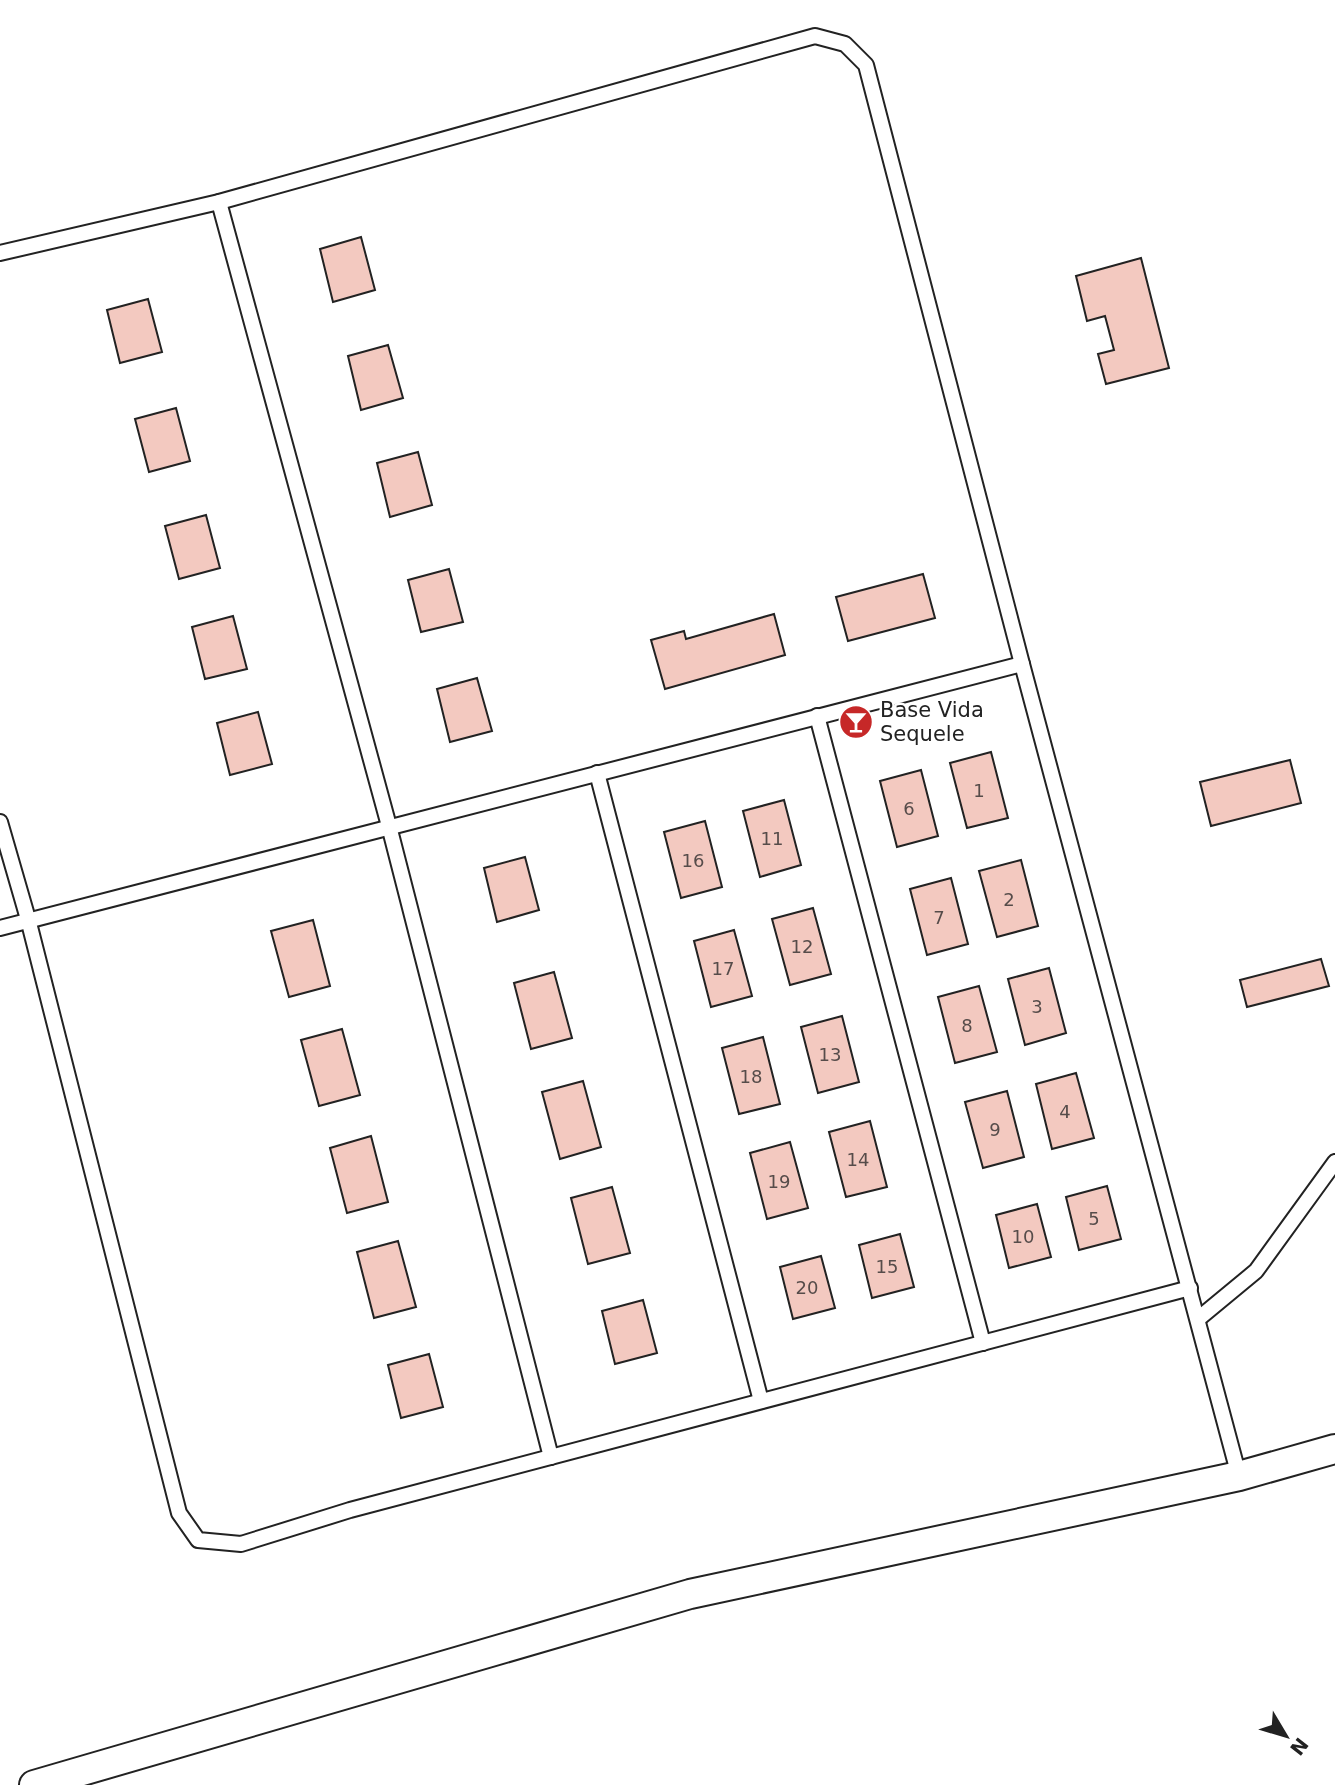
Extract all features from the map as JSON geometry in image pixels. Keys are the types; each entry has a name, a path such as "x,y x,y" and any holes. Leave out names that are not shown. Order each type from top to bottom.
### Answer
{"street":[{"path":"34,1785 690,1594 1239,1476 1335,1449"}],"lane":[{"path":"0,253 219,202 815,36 845,44 866,65 1022,664 1239,1476"},
{"path":"219,202 389,826 551,1457"},
{"path":"0,928 1022,664"},
{"path":"817,716 983,1343"},
{"path":"597,773 761,1401"},
{"path":"0,822 29,919 179,1513 198,1541 241,1544 350,1510 1190,1288"},
{"path":"1198,1320 1256,1271 1335,1162"}],"building":[{"path":"361,237 375,290 333,302 320,249"},
{"path":"1141,258 1169,368 1106,384 1098,354 1114,350 1105,316 1087,321 1076,276"},
{"path":"148,299 162,352 120,363 107,310"},
{"path":"388,345 403,398 361,410 348,356"},
{"path":"176,408 190,461 149,472 135,419"},
{"path":"418,452 432,505 390,517 377,463"},
{"path":"206,515 220,568 179,579 165,526"},
{"path":"449,569 463,622 421,632 408,580"},
{"path":"923,574 935,618 848,641 836,597"},
{"path":"774,614 785,655 665,689 651,640 684,631 686,639"},
{"path":"233,616 247,669 205,679 192,627"},
{"path":"477,678 492,731 450,742 437,689"},
{"path":"258,712 272,764 230,775 217,723"},
{"path":"991,752 1008,818 967,828 950,763"},
{"path":"1290,760 1301,803 1211,826 1200,782"},
{"path":"921,770 938,836 897,847 880,781"},
{"path":"784,800 801,865 760,877 743,811"},
{"path":"705,821 722,887 681,898 664,832"},
{"path":"525,857 539,910 497,922 484,868"},
{"path":"1021,860 1038,926 997,937 979,871"},
{"path":"951,878 968,944 927,955 910,889"},
{"path":"813,908 831,974 790,985 772,919"},
{"path":"313,920 330,986 289,997 271,931"},
{"path":"734,930 752,996 711,1007 694,941"},
{"path":"1321,959 1329,986 1247,1007 1240,980"},
{"path":"1049,968 1066,1033 1025,1045 1008,979"},
{"path":"554,972 572,1038 531,1049 514,983"},
{"path":"979,986 997,1052 955,1063 938,997"},
{"path":"842,1016 859,1082 818,1093 801,1027"},
{"path":"342,1029 360,1095 319,1106 301,1040"},
{"path":"763,1037 780,1104 739,1114 722,1048"},
{"path":"1076,1073 1094,1138 1052,1149 1036,1084"},
{"path":"583,1081 601,1147 560,1159 542,1092"},
{"path":"1007,1091 1024,1157 983,1168 965,1102"},
{"path":"870,1121 887,1187 846,1197 829,1132"},
{"path":"371,1136 388,1202 347,1213 330,1148"},
{"path":"790,1142 808,1208 767,1219 750,1153"},
{"path":"1107,1186 1121,1239 1079,1250 1066,1197"},
{"path":"612,1187 630,1253 588,1264 571,1198"},
{"path":"1037,1204 1051,1257 1009,1268 996,1215"},
{"path":"900,1234 914,1287 872,1298 859,1245"},
{"path":"398,1241 416,1307 374,1318 357,1252"},
{"path":"821,1256 835,1308 793,1319 780,1267"},
{"path":"643,1300 657,1353 615,1364 602,1311"},
{"path":"429,1354 443,1407 401,1418 388,1365"}],"place":[{"name":"Base Vida Sequele","path":"856,722"}]}
